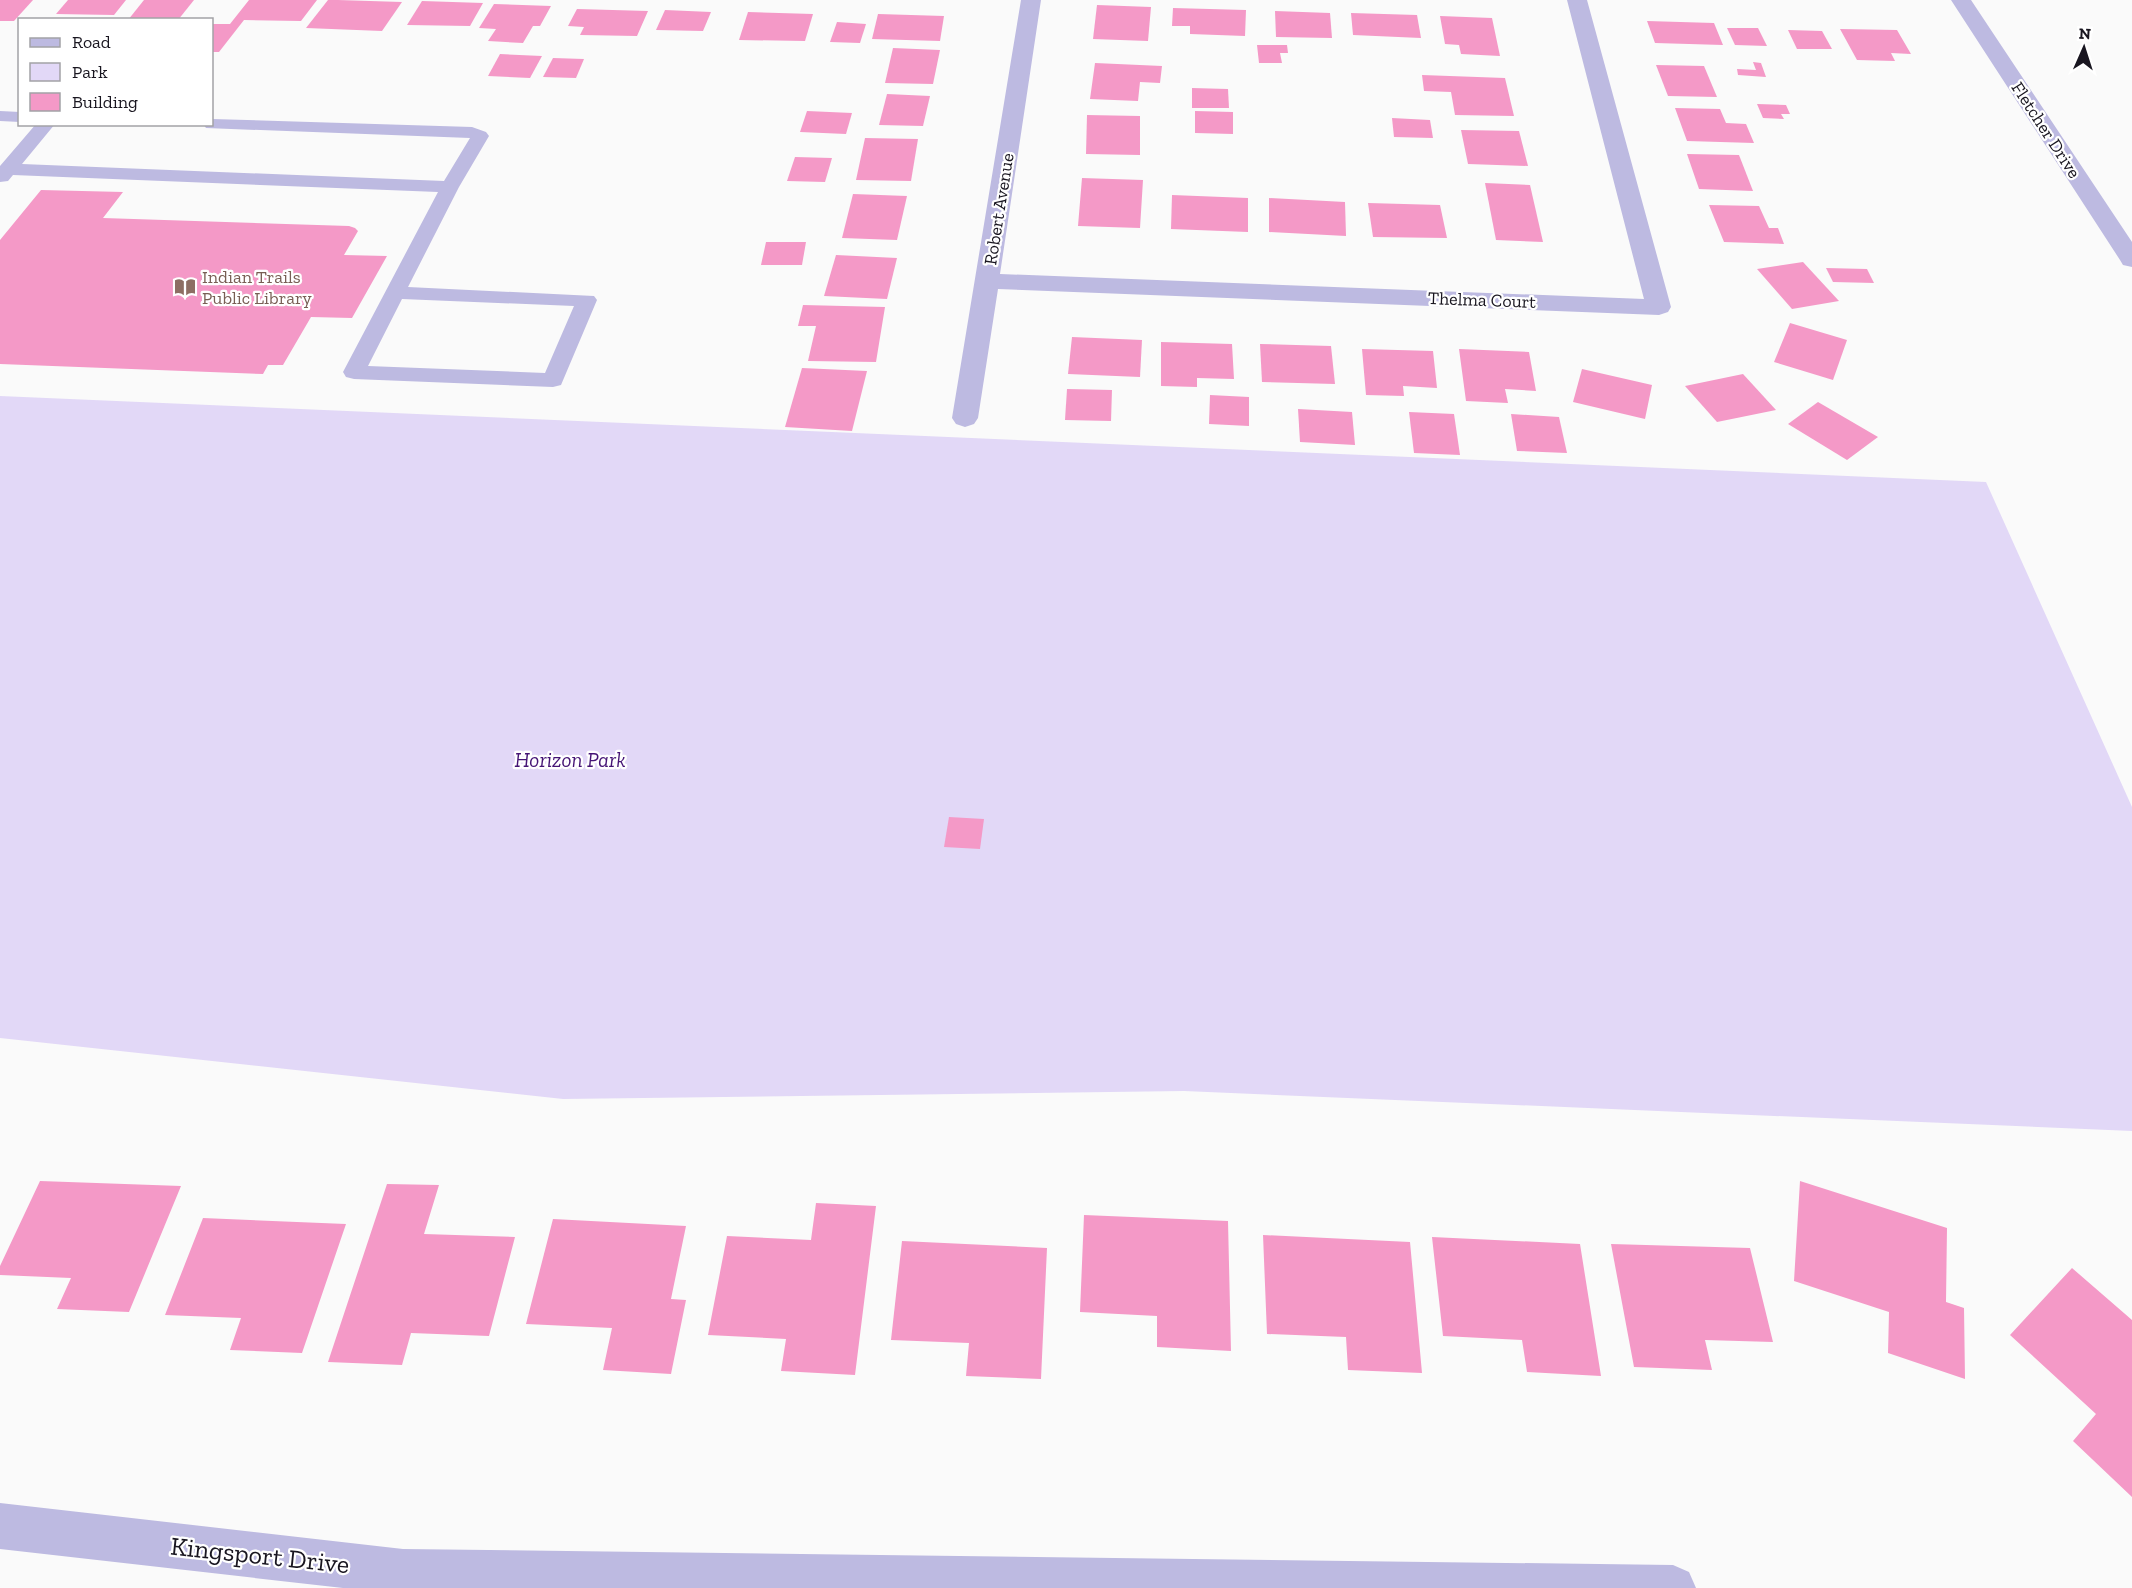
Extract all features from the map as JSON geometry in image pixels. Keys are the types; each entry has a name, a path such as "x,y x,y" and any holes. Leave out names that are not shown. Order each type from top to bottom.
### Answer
{"street":[{"name":"Robert Avenue","path":"965,418 1031,0"},
{"name":"Thelma Court","path":"988,281 1659,307 1576,0"},
{"name":"Fletcher Drive","path":"1961,0 2132,260"},
{"name":"Kingsport Drive","path":"0,1526 403,1572 1673,1588"}],"lane":[{"path":"0,116 18,117"},
{"path":"213,124 472,132 480,136 450,187 354,372 553,380 587,300 396,292"},
{"path":"4,173 44,126"},
{"path":"4,173 450,187"}],"green space":[{"name":"Horizon Park","path":"0,396 1986,482 2132,807 2132,1131 1184,1091 563,1099 0,1038"}],"building":[{"path":"0,0 33,0 14,21 0,21"},
{"path":"68,0 126,0 114,15 56,14"},
{"path":"144,0 194,0 180,18 130,18"},
{"path":"249,0 317,0 301,21 244,20 219,52 213,52 213,24 230,24"},
{"path":"328,0 402,2 382,31 306,28"},
{"path":"422,1 483,3 470,26 407,25"},
{"path":"494,4 551,6 540,26 533,26 523,43 488,41 496,29 479,28"},
{"path":"1097,5 1151,7 1148,41 1093,39"},
{"path":"1173,8 1246,10 1245,36 1190,34 1190,26 1172,26"},
{"path":"577,9 648,11 637,36 580,35 584,27 568,26"},
{"path":"665,10 711,12 703,31 656,30"},
{"path":"1275,11 1330,13 1332,38 1276,37"},
{"path":"748,12 813,14 805,41 739,40"},
{"path":"1351,13 1417,15 1421,38 1353,35"},
{"path":"878,14 944,16 940,41 872,39"},
{"path":"1440,16 1492,18 1500,56 1461,54 1459,45 1445,44"},
{"path":"1647,21 1714,23 1723,45 1655,43"},
{"path":"837,22 866,24 860,43 830,42"},
{"path":"1727,28 1758,28 1767,46 1735,45"},
{"path":"1840,29 1897,30 1911,54 1891,53 1895,61 1857,60"},
{"path":"1788,30 1822,31 1832,49 1797,49"},
{"path":"1257,45 1287,45 1288,53 1280,53 1282,63 1259,63"},
{"path":"893,48 940,50 933,84 885,83"},
{"path":"500,54 542,56 530,78 488,76"},
{"path":"553,58 584,59 576,78 543,77"},
{"path":"1753,62 1761,63 1766,77 1738,75 1737,69 1756,70"},
{"path":"1095,63 1162,66 1160,83 1140,82 1138,101 1090,99"},
{"path":"1656,65 1704,66 1717,97 1668,96"},
{"path":"1422,75 1505,78 1514,116 1455,115 1451,92 1424,91"},
{"path":"1192,88 1228,89 1229,108 1192,108"},
{"path":"887,94 930,96 923,126 879,125"},
{"path":"1757,104 1786,105 1790,114 1781,114 1784,119 1763,118"},
{"path":"1675,108 1720,109 1726,123 1746,124 1754,143 1687,141"},
{"path":"807,111 852,113 846,134 800,132"},
{"path":"1195,111 1233,112 1233,134 1195,133"},
{"path":"1087,115 1140,116 1140,155 1086,154"},
{"path":"1392,118 1430,120 1433,138 1394,137"},
{"path":"1461,130 1519,131 1528,166 1468,164"},
{"path":"865,138 918,139 911,181 856,180"},
{"path":"1687,154 1739,155 1753,191 1699,189"},
{"path":"795,157 832,158 825,182 787,181"},
{"path":"1082,178 1143,180 1140,228 1078,226"},
{"path":"1485,183 1530,185 1543,242 1496,240"},
{"name":"Indian Trails Public Library","path":"41,190 123,192 103,218 349,226 358,231 344,255 387,256 352,318 311,317 283,365 268,365 263,374 0,364 0,240"},
{"path":"853,194 907,196 897,240 842,238"},
{"path":"1172,195 1248,198 1248,232 1171,229"},
{"path":"1269,198 1345,202 1346,236 1269,232"},
{"path":"1368,203 1440,205 1447,238 1373,237"},
{"path":"1709,205 1759,206 1769,228 1778,228 1784,244 1724,242"},
{"path":"766,242 806,242 802,265 761,265"},
{"path":"836,255 897,258 887,299 824,296"},
{"path":"1803,262 1839,301 1792,309 1757,269"},
{"path":"1826,268 1867,269 1874,283 1833,282"},
{"path":"803,305 885,307 876,362 808,361 816,326 798,326"},
{"path":"1790,323 1847,340 1833,380 1774,362"},
{"path":"1072,337 1142,340 1140,377 1068,374"},
{"path":"1161,342 1232,344 1234,379 1197,378 1197,387 1161,386"},
{"path":"1260,344 1331,346 1335,384 1262,382"},
{"path":"1362,349 1433,351 1437,388 1403,386 1404,396 1366,395"},
{"path":"1459,349 1529,352 1536,391 1505,389 1508,403 1466,401"},
{"path":"802,368 867,371 852,431 785,427"},
{"path":"1582,369 1652,385 1645,419 1573,402"},
{"path":"1743,374 1776,410 1717,422 1685,386"},
{"path":"1067,389 1112,390 1111,421 1065,420"},
{"path":"1210,395 1249,397 1249,426 1209,424"},
{"path":"1818,402 1878,437 1847,460 1788,424"},
{"path":"1298,409 1352,412 1355,445 1300,442"},
{"path":"1409,412 1454,414 1460,455 1414,453"},
{"path":"1511,414 1559,417 1567,453 1517,451"},
{"path":"949,817 984,819 980,849 944,847"},
{"path":"40,1181 181,1186 129,1312 57,1309 71,1278 0,1275 0,1266"},
{"path":"1800,1181 1947,1228 1946,1302 1964,1308 1965,1379 1888,1353 1889,1312 1794,1281"},
{"path":"387,1184 439,1185 424,1234 515,1237 489,1336 411,1333 402,1365 328,1362"},
{"path":"816,1203 876,1206 855,1375 781,1371 786,1339 708,1335 727,1236 811,1240"},
{"path":"1084,1215 1228,1221 1231,1351 1157,1347 1157,1316 1080,1312"},
{"path":"203,1218 346,1224 302,1353 230,1350 241,1318 165,1315"},
{"path":"553,1219 686,1226 671,1299 686,1300 671,1374 603,1370 612,1328 526,1324"},
{"path":"1263,1235 1410,1242 1422,1373 1348,1370 1346,1337 1267,1334"},
{"path":"1432,1237 1580,1244 1601,1376 1527,1372 1522,1340 1443,1336"},
{"path":"902,1241 1047,1248 1041,1379 966,1376 969,1343 891,1340"},
{"path":"1611,1244 1750,1248 1773,1342 1705,1340 1712,1370 1634,1367"},
{"path":"2072,1268 2132,1320 2132,1497 2073,1441 2096,1414 2010,1335"}],"place":[{"name":"Indian Trails Public Library","path":"185,287"}]}
